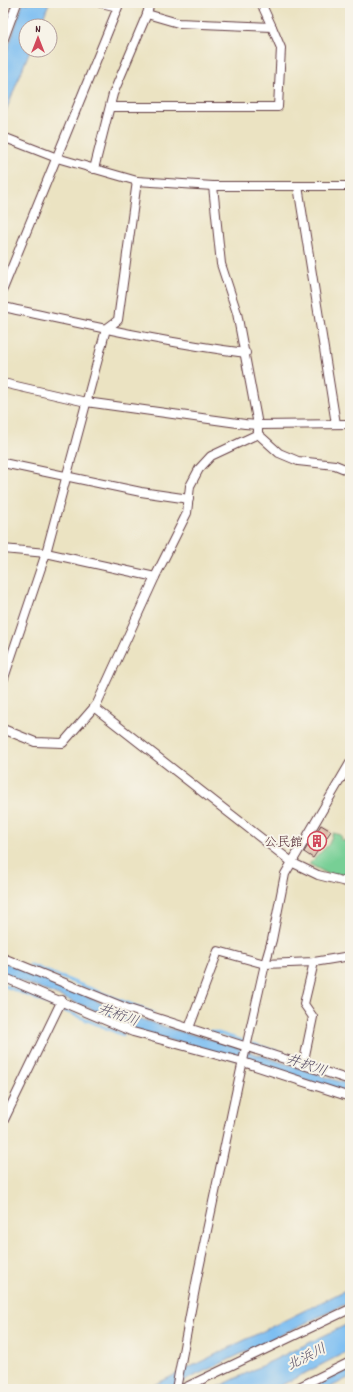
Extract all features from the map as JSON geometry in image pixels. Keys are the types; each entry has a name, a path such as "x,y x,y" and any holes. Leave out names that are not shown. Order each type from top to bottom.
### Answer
{"street":[{"path":"3,41 17,3"},
{"path":"3,289 118,7 101,3"},
{"path":"94,169 113,94 147,14 150,3"},
{"path":"110,107 278,107 281,48 261,3"},
{"path":"147,14 178,23 272,27"},
{"path":"3,137 57,158 137,181 213,186 350,186"},
{"path":"3,681 46,553 106,329 118,320 137,181"},
{"path":"213,186 221,264 237,313 246,353 258,425 258,434"},
{"path":"298,186 336,424"},
{"path":"3,307 196,347 246,353"},
{"path":"3,383 86,402 245,424 350,424"},
{"path":"258,434 280,452 298,461 335,466 350,471"},
{"path":"3,728 34,742 63,743 96,705 155,577 188,513 190,486 199,469 211,456 258,434"},
{"path":"3,463 141,492 189,499"},
{"path":"3,549 46,553 155,577"},
{"path":"96,705 95,708 293,863 318,875 350,883"},
{"path":"176,1389 198,1274 246,1046 272,940 285,874 293,863 350,763"},
{"path":"189,1028 218,951 265,964 314,962 350,956"},
{"path":"3,958 126,1008 350,1080"},
{"path":"303,1065 313,1017 304,1004 314,962"},
{"path":"3,977 62,1000 134,1032 243,1062 350,1097"},
{"path":"3,1122 62,1000"},
{"path":"182,1389 350,1309"},
{"path":"295,1389 350,1362"}],"green space":[{"path":"333,833 341,835 342,841 348,840 350,844 350,879 330,875 309,864 329,844"}],"water":[{"path":"23,3 49,3 43,18 18,18"},
{"path":"18,18 18,58 27,58 3,118 3,64"},
{"name":"井桁川","path":"3,962 68,987 111,1008 138,1018 220,1042 350,1085 350,1094 133,1029 89,1008 3,974"},
{"path":"350,1288 350,1302 167,1389 146,1389"},
{"name":"北浜川","path":"350,1323 350,1350 274,1389 214,1389"},
{"path":"350,1369 350,1377 327,1389 310,1389"}],"building":[{"name":"公民館","path":"321,825 331,831 313,858 304,852"}],"waterway":[{"name":"井桁川","path":"30,965 153,1013"},
{"path":"3,985 123,1035"},
{"path":"211,1031 244,1041"},
{"name":"井択川","path":"253,1044 298,1058"},
{"name":"井択川","path":"307,1061 346,1075"}],"place":[{"name":"公民館","path":"317,841"}]}
